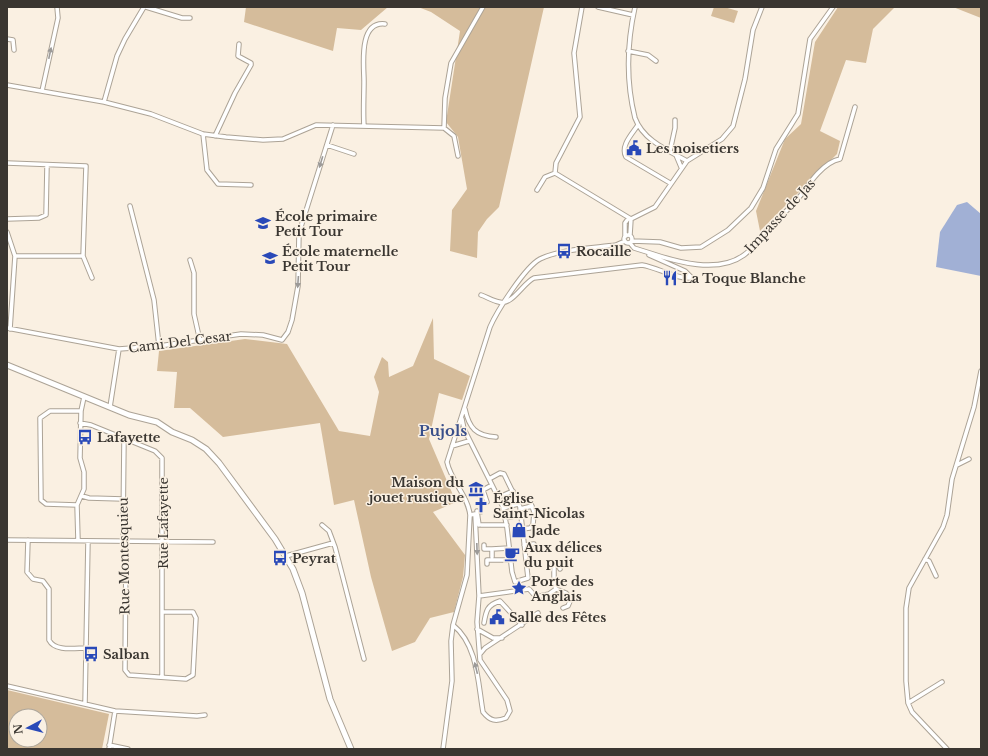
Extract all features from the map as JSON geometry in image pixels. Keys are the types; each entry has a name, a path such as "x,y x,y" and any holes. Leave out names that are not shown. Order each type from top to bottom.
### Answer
{"main road":[{"path":"7,365 129,415 157,422 172,432 192,440 206,449 219,463 286,556 293,569 302,593 330,699 351,749"}],"street":[{"path":"42,91 58,18 57,7"},
{"path":"104,102 122,45 145,7 182,18 190,18"},
{"path":"444,128 445,98 451,63 483,7"},
{"path":"555,173 556,163 580,117 574,53 582,7"},
{"path":"598,7 634,15"},
{"path":"635,7 628,51 633,112 638,125 648,138 687,161"},
{"path":"625,239 625,224 630,219 655,207 670,183 687,161 722,139 733,126 745,79 753,30 762,7"},
{"path":"625,239 631,242 660,242 688,249 700,247 728,230 751,208 763,188 776,149 798,114 810,39 833,7"},
{"path":"364,126 362,50 366,37 372,28 385,24"},
{"path":"7,39 13,40 14,50"},
{"path":"215,136 235,93 252,63 238,56 239,44"},
{"path":"628,51 648,55 656,61"},
{"path":"7,85 104,102 151,114 203,134 215,136 263,140 283,139 316,125 444,128 454,136 458,156"},
{"name":"Impasse de Jas","path":"650,253 676,261 697,265 722,263 744,255 798,199 822,170 835,160 840,159 855,107"},
{"path":"670,151 674,136 675,120"},
{"path":"333,125 327,145 354,154"},
{"path":"638,125 625,145 624,153 626,157 670,183"},
{"path":"203,134 207,170 218,184 251,185"},
{"name":"Cami Del Cesar","path":"8,329 118,349 159,346 242,334 263,335 282,340 288,332 292,320 298,286 299,232 327,145"},
{"path":"676,155 681,168"},
{"path":"7,163 47,166 86,166 83,256 92,278"},
{"path":"7,219 39,218 46,215 47,166"},
{"path":"537,190 545,177 555,173"},
{"path":"555,173 630,219"},
{"path":"130,206 154,300 159,346"},
{"path":"481,295 501,303 507,302 524,285 534,278 642,265 656,267 684,278 692,278 685,271 649,255 650,253 634,248 630,235 630,219"},
{"path":"7,232 15,256 8,329"},
{"path":"443,749 452,681 451,641 454,625 464,594 468,569 470,515 468,506 448,467 448,456 490,327 504,302 531,265 541,258 616,245 630,235"},
{"path":"15,256 83,256"},
{"path":"190,260 194,273 194,314 200,341"},
{"path":"7,286 12,289"},
{"path":"110,407 118,349"},
{"path":"946,749 912,712 908,703 906,682 906,608 909,588 943,527 947,515 952,479 969,423 980,371"},
{"path":"78,540 77,505 84,489 85,475 80,461 80,411 84,397"},
{"path":"464,408 467,420 473,430 480,436 496,437"},
{"path":"77,505 46,504 41,500 40,418 50,411 80,411"},
{"path":"461,418 469,441 492,485 499,497 503,508 508,527 510,560 515,582 518,582 528,578 520,509 504,474 500,473 489,479"},
{"name":"Rue Lafayette","path":"80,423 91,425 155,451 162,458 162,677"},
{"name":"Rue Montesquieu","path":"124,438 123,533 125,541 125,670 127,674 132,676 162,677"},
{"path":"452,446 469,441"},
{"path":"957,465 969,459"},
{"path":"486,500 482,490 492,485"},
{"path":"499,497 513,491"},
{"path":"82,496 89,498 123,499"},
{"path":"522,527 530,528 533,526 534,512 530,501"},
{"path":"503,508 518,504"},
{"path":"520,509 532,506"},
{"path":"470,515 477,514"},
{"path":"477,514 480,525 508,527"},
{"path":"454,625 464,638 472,655 478,676 484,712 491,719 497,721 506,718 510,711 507,700 480,660 477,629 479,596 477,514"},
{"path":"505,518 521,515"},
{"path":"322,525 328,531 333,543 364,659"},
{"path":"7,540 212,542"},
{"path":"28,540 27,572 33,579 46,583 49,589 49,640 51,644 58,648 87,648"},
{"path":"85,704 88,541"},
{"path":"286,556 333,543"},
{"path":"524,545 534,544"},
{"path":"484,545 484,549 509,548"},
{"path":"492,549 492,558"},
{"path":"925,559 929,561 936,576"},
{"path":"487,564 487,560 510,560"},
{"path":"560,568 557,563 554,563 554,584 556,589 566,593 571,599 568,606 563,608"},
{"path":"479,596 529,589 536,597 548,594 556,589"},
{"path":"484,623 487,608 500,601 522,625"},
{"path":"162,677 186,679 193,675 197,621 192,612 163,612"},
{"path":"480,654 538,613"},
{"path":"477,629 493,638 502,638"},
{"path":"908,703 942,682"},
{"path":"7,686 115,711 197,716 205,715"},
{"path":"115,711 109,747 128,749"}],"shaded area":[{"path":"246,7 388,7 361,30 337,28 333,51 244,22"},
{"path":"418,7 544,7 499,207 487,219 478,232 477,258 450,251 452,210 467,189 458,137 446,122 460,31 431,12"},
{"path":"714,7 724,7 738,11 734,23 711,16"},
{"path":"838,7 895,7 873,29 866,63 846,60 820,131 840,141 837,154 760,231 756,211 785,139 801,124 815,42"},
{"path":"953,7 981,7 981,18"},
{"path":"433,318 434,359 470,376 462,400 439,393 429,439 456,502 433,512 465,555 463,577 454,612 430,618 415,642 392,651 371,577 354,500 334,505 320,423 223,437 190,408 174,408 177,372 157,371 159,351 245,339 287,344 339,431 370,436 379,392 374,377 382,357 388,362 389,377 413,366"},
{"path":"7,690 109,714 102,749 7,749"}],"water":[{"path":"967,202 981,214 981,276 936,267 940,232 957,205"}],"tunnel":[{"path":"479,513 484,513"},
{"path":"518,581 520,590"}],"place":[{"name":"Les noisetiers","path":"634,148"},
{"name":"École primaire Petit Tour","path":"263,223"},
{"name":"Rocaille","path":"564,251"},
{"name":"École maternelle Petit Tour","path":"270,258"},
{"name":"La Toque Blanche","path":"670,278"},
{"name":"Lafayette","path":"85,437"},
{"name":"Maison du jouet rustique","path":"476,489"},
{"name":"Église Saint-Nicolas","path":"481,505"},
{"name":"Jade","path":"519,530"},
{"name":"Aux délices du puit","path":"512,554"},
{"name":"Peyrat","path":"280,558"},
{"name":"Porte des Anglais","path":"519,588"},
{"name":"Salle des Fêtes","path":"497,617"},
{"name":"Salban","path":"91,654"}],"district":[{"name":"Pujols","path":"443,430"}]}
